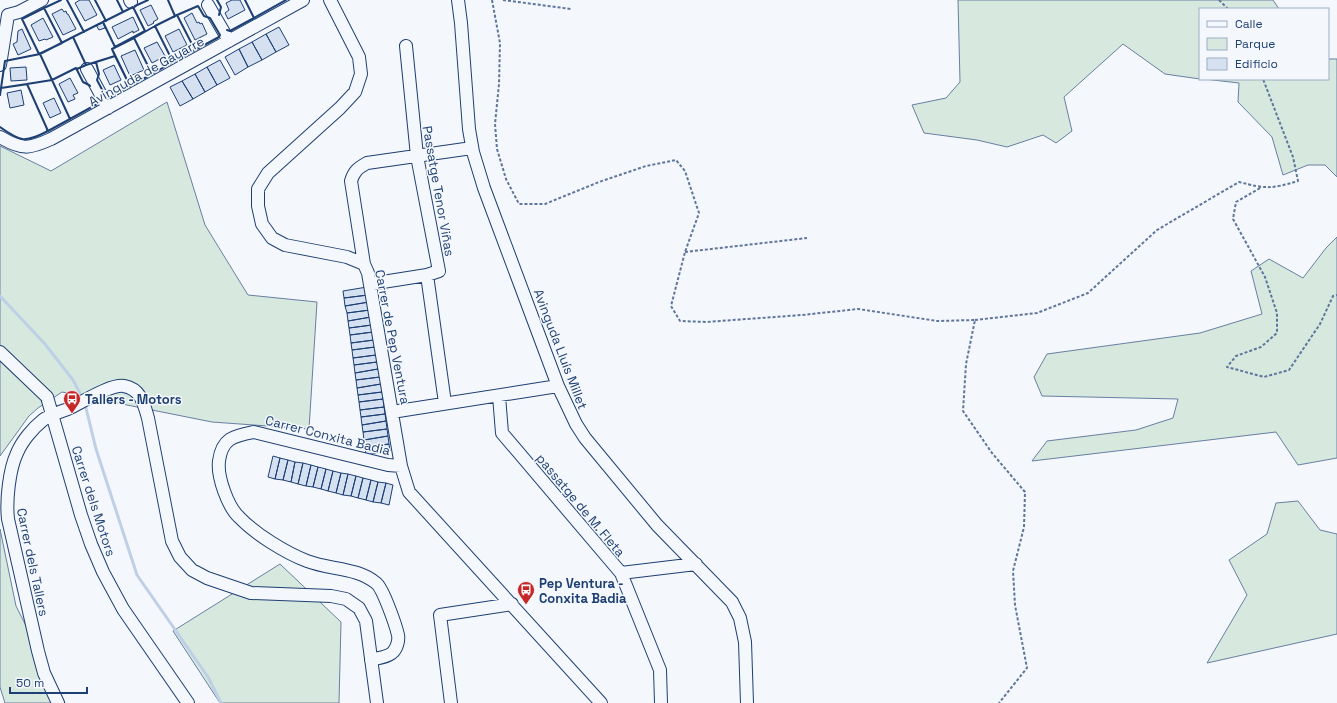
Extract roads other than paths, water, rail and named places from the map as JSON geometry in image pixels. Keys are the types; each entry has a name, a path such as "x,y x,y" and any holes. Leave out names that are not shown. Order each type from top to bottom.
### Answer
{"street":[{"path":"0,65 4,11 19,12 42,0"},
{"name":"Avinguda de Gayarre","path":"0,136 8,142 20,146 34,147 108,108 303,0"},
{"name":"Carrer de Pep Ventura","path":"330,0 359,57 361,74 355,92 340,108 268,173 258,189 258,206 262,224 272,238 285,245 347,257 364,264 368,273 401,466 409,492 601,703"},
{"name":"Avinguda Lluís Millet","path":"458,0 472,148 484,188 558,386 576,424 585,438 657,525 732,602 740,618 745,642 747,703"},
{"path":"208,5 229,41"},
{"name":"Passatge Tenor Viñas","path":"406,46 417,156 439,271 427,275"},
{"path":"87,69 108,108"},
{"path":"364,264 351,181 353,172 358,167 367,163 472,148"},
{"path":"370,284 427,275 445,403"},
{"name":"Carrer dels Motors","path":"0,352 47,396 81,515 91,544 127,615 188,703"},
{"name":"Carrer dels Tallers","path":"58,703 44,673 38,651 7,510 12,471 17,452 31,432 44,419 107,390 124,386 133,390 142,398 148,418 172,541 180,557 192,570 208,578 251,593 331,596 346,599 359,608 366,621 376,703"},
{"path":"392,412 558,386"},
{"name":"passatge de M. Fleta","path":"499,396 502,433 621,573 660,670 661,703"},
{"name":"Carrer Conxita Badia","path":"371,660 393,653 397,646 399,636 378,583 362,574 308,562 283,550 259,533 238,517 229,503 221,483 219,463 223,446 236,436 254,432 388,465 401,466"},
{"path":"621,573 696,564"},
{"path":"451,703 440,615 512,604"}],"waterway":[{"path":"0,296 45,344 73,380 83,399"},
{"path":"85,404 96,449 137,575 208,677 221,703"}],"place":[{"name":"Tallers - Motors","path":"72,414"},
{"name":"Pep Ventura - Conxita Badia","path":"526,605"}]}
